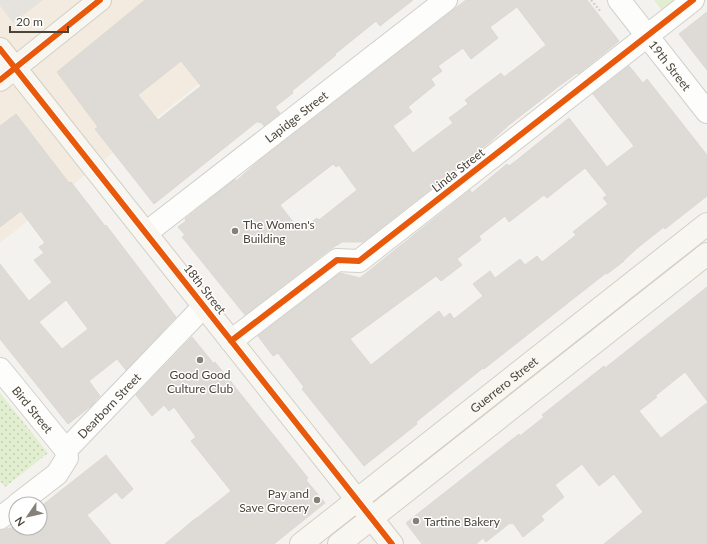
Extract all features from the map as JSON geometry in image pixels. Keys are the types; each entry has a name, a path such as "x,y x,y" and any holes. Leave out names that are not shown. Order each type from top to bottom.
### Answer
{"main road":[{"path":"7,74 100,0"},
{"name":"18th Street","path":"0,49 7,74 146,233 392,544"},
{"name":"Guerrero Street","path":"301,544 707,224"},
{"name":"Guerrero Street","path":"339,544 707,254"}],"street":[{"name":"Lapidge Street","path":"146,233 446,0"},
{"name":"19th Street","path":"619,0 707,112"},
{"name":"Linda Street","path":"231,341 337,260 359,261 693,0"},
{"name":"Dearborn Street","path":"29,496 57,474 66,458 66,450 204,306"},
{"name":"Bird Street","path":"0,369 66,450"},
{"name":"Dearborn Street","path":"0,518 8,512"}],"shaded area":[{"path":"0,0 304,0 0,243"},
{"path":"0,0 43,0 13,23 0,6"}],"green space":[{"path":"654,0 680,0 664,13"},
{"path":"0,393 48,453 5,487 0,481"}],"building":[{"path":"145,0 413,0 380,26 376,21 335,54 336,55 292,91 293,93 275,107 280,113 264,126 258,121 154,204 95,129 98,127 57,72","holes":["181,61 201,86 158,120 138,95"]},
{"path":"466,0 587,0 619,41 578,74 577,73 559,86 510,124 489,143 455,168 456,169 363,242 342,242 329,250 245,315 182,237 185,235 178,227 186,221 185,219 235,179 236,181 260,160","holes":["517,7 546,45 504,77 501,73 465,100 468,104 449,118 453,123 413,153 393,126 412,112 408,107 435,85 431,79 442,71 438,66 463,48 471,59 498,38 490,27","333,164 336,167 339,165 357,190 319,220 317,218 300,231 280,205"]},
{"path":"707,12 707,70 679,34"},
{"path":"629,66 643,83 647,79 707,155 707,196 665,229 664,227 624,261 607,274 606,273 484,369 483,368 416,422 417,424 364,466 302,389 304,387 278,353 273,356 258,336 340,273 360,278 470,190 472,193 507,164 509,166 569,118 607,167 634,146 593,94","holes":["585,168 607,195 603,198 608,204 573,232 576,235 542,262 537,256 525,265 520,259 495,278 490,271 473,284 483,296 454,319 450,313 444,318 439,311 371,365 350,339 436,276 441,281 462,265 457,259 481,240 479,236 505,216 509,222 544,195 547,198"]},
{"path":"16,114 69,183 71,182 105,226 106,225 176,317 126,370 117,359 89,381 100,396 91,406 68,424 0,339 0,264 29,301 52,282 34,260 44,253 39,247 45,243 21,211 0,227 0,126","holes":["66,300 88,329 62,349 39,322"]},
{"path":"707,287 707,401 685,372 639,411 661,438 707,403 707,544 604,544 643,512 614,474 599,486 582,464 555,485 564,497 541,516 544,520 523,537 513,523 510,523 486,542 483,538 476,544 422,544 406,523 519,434 520,436 544,417 542,415 604,366 605,368"},
{"path":"192,337 214,364 215,362 308,478 306,480 325,503 274,544 165,544 231,491 191,441 196,437 174,407 169,411 164,405 152,416 136,395"},
{"path":"106,455 133,489 122,499 116,492 87,515 111,544 0,544 0,530 8,528 8,536 48,536 48,501"}],"cycle path":[{"path":"0,80 100,0"},
{"path":"231,341 337,260 359,261 693,0"},
{"path":"0,49 392,544"}],"place":[{"name":"The Women's Building","path":"235,231"},
{"name":"Good Good Culture Club","path":"200,360"},
{"name":"Pay and Save Grocery","path":"317,500"},
{"name":"Tartine Bakery","path":"416,521"}]}
